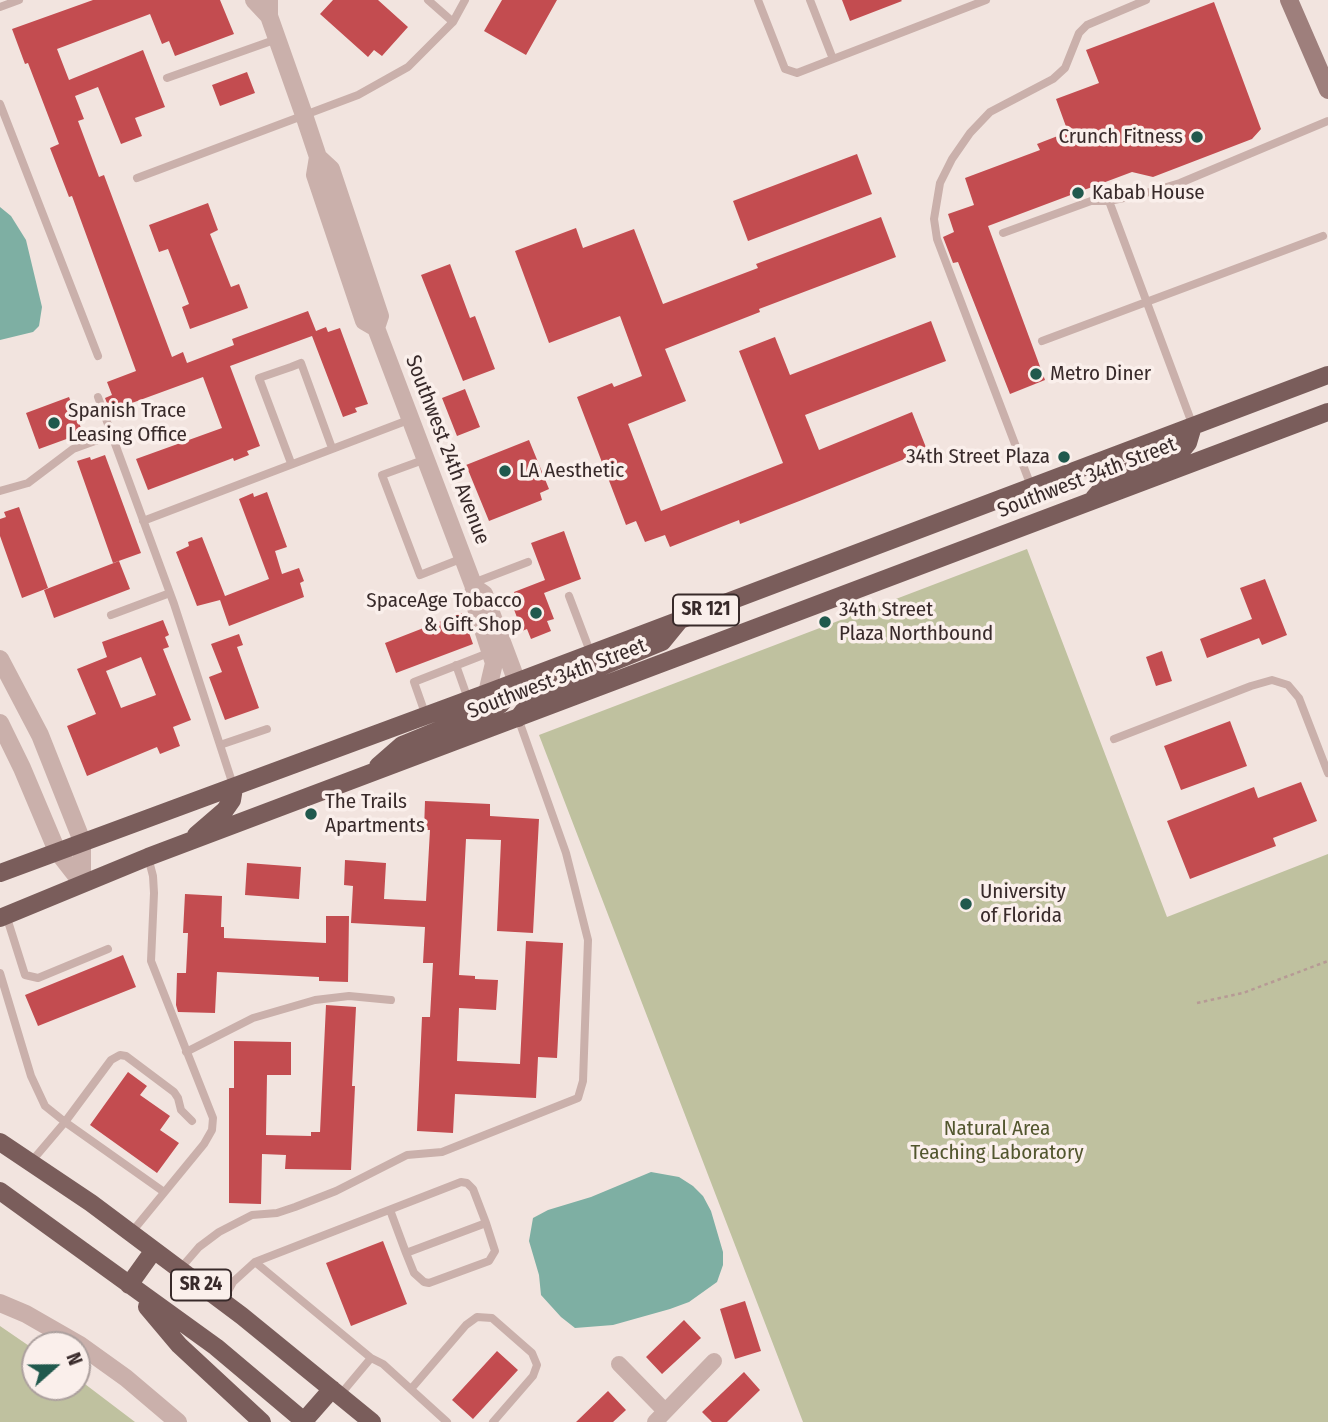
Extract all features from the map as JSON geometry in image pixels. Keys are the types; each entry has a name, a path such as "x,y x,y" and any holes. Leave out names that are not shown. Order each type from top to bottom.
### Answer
{"main road":[{"path":"1289,0 1328,90"},
{"name":"Southwest 34th Street","path":"0,873 234,788 1328,376"},
{"name":"Southwest 34th Street","path":"3,916 148,857 1328,412"},
{"path":"1092,501 1107,482 1184,448 1193,426"},
{"path":"518,718 535,696 662,642 680,620"},
{"path":"367,775 402,745 500,705 517,682"},
{"path":"189,842 225,810 232,800 234,788"},
{"name":"SR 24","path":"0,1142 180,1269 372,1422"},
{"name":"SR 24","path":"0,1191 216,1348 304,1421"},
{"path":"154,1250 129,1285 179,1345 262,1422"},
{"path":"304,1421 336,1392"}],"street":[{"name":"Southwest 24th Avenue","path":"254,0 269,8 318,157 315,175 364,321 376,328 473,585 473,599 494,663 487,693"},
{"name":"Southwest 24th Avenue","path":"473,585 484,594 517,682"},
{"path":"0,659 40,734 82,841 82,883"},
{"path":"0,723 7,748 57,851 82,883"},
{"path":"0,1303 26,1314 80,1345 126,1378 178,1422"},
{"path":"619,1364 660,1416 714,1361"}],"lane":[{"path":"0,7 19,0"},
{"path":"428,0 453,22"},
{"path":"137,178 358,95 408,67 453,22 465,0"},
{"path":"758,0 785,69 797,73 986,0"},
{"path":"810,0 833,59"},
{"path":"1031,486 937,239 934,219 940,183 970,132 990,112 1053,79 1065,68 1079,33 1087,25 1146,0"},
{"path":"167,78 277,39"},
{"path":"0,105 98,356"},
{"path":"1003,233 1091,201 1109,201 1180,183 1328,121"},
{"path":"1109,201 1193,426"},
{"path":"1042,341 1323,236"},
{"path":"291,463 259,378 280,370 301,363 332,448"},
{"path":"98,397 170,593 234,788"},
{"path":"144,522 291,463 411,419"},
{"path":"0,491 28,483 73,449 106,437 114,441"},
{"path":"426,459 382,475 420,575 463,558"},
{"path":"473,585 528,562"},
{"path":"111,615 170,593"},
{"path":"569,596 591,654"},
{"path":"426,716 414,682 492,652"},
{"path":"456,665 469,700"},
{"path":"1114,739 1272,680 1288,685 1299,698 1328,773"},
{"path":"180,1269 199,1247 219,1232 252,1215 277,1213 295,1207 336,1191 407,1156 442,1152 578,1098 583,1081 588,940 566,853 518,718"},
{"path":"220,745 267,729"},
{"path":"1317,744 1328,741"},
{"path":"131,1233 204,1144 212,1130 213,1118 151,961 155,893 148,857"},
{"path":"3,916 25,975 38,978 108,949"},
{"path":"0,973 32,1076 45,1106 164,1192"},
{"path":"186,1052 253,1018 315,1000 349,996 391,1000"},
{"path":"31,1162 111,1060 120,1055 126,1056 174,1092 181,1110 192,1121"},
{"path":"222,1301 233,1282 255,1262 461,1182 473,1189 495,1251 489,1261 429,1283 424,1282 414,1273 390,1210"},
{"path":"406,1253 486,1223"},
{"path":"255,1262 371,1358 383,1364 447,1422"},
{"path":"411,1389 466,1325 477,1317 492,1318 532,1353 537,1365 533,1376 493,1422"},
{"path":"336,1392 371,1358"}],"path":[{"path":"1197,1003 1243,993 1328,961"}],"green space":[{"name":"Natural Area Teaching Laboratory","path":"1027,549 1167,917 1328,854 1328,1422 803,1422 539,735"},
{"path":"0,1326 21,1340 21,1401 91,1401 91,1389 135,1422 0,1422"}],"water":[{"path":"0,207 11,216 26,240 42,307 39,326 33,332 0,340"},
{"path":"651,1172 679,1177 703,1196 711,1211 723,1252 723,1265 717,1282 689,1302 670,1309 613,1325 575,1328 541,1295 539,1275 529,1241 533,1218"}],"building":[{"path":"93,0 220,0 234,34 175,56 169,41 162,44 150,14 57,49 69,80 143,50 165,107 135,118 142,136 121,144 98,87 75,96 84,119 78,121 99,177 104,175 172,357 183,352 187,363 234,345 232,339 308,311 316,331 326,327 328,332 340,328 368,404 355,408 357,412 343,417 312,336 230,366 260,446 247,451 249,455 234,461 233,458 148,490 136,459 222,428 203,377 110,411 105,398 112,395 107,382 136,371 72,196 69,197 50,148 59,144 12,29"},
{"path":"333,0 378,0 408,27 382,56 374,50 368,57 320,14"},
{"path":"502,0 557,0 526,55 484,31"},
{"path":"842,0 901,0 902,1 850,21"},
{"path":"1214,2 1261,129 1252,139 1153,177 1132,172 988,226 1045,380 1010,394 958,262 953,263 943,237 954,232 948,214 974,205 965,178 1040,150 1037,144 1068,132 1056,99 1099,83 1086,50"},
{"path":"247,72 255,93 220,106 212,85"},
{"path":"857,154 872,194 748,241 733,201"},
{"path":"208,203 218,230 210,234 231,287 239,284 248,308 190,329 182,307 189,304 168,249 159,252 149,225"},
{"path":"881,217 896,257 759,309 760,312 665,349 686,401 628,424 661,511 783,463 739,351 775,337 790,375 931,321 946,361 805,415 819,450 912,412 927,450 740,524 739,520 670,547 665,535 645,542 636,521 626,525 577,397 612,383 614,387 642,376 620,316 549,343 515,251 576,228 583,248 634,229 663,304 758,268 756,264"},
{"path":"450,264 470,318 475,316 495,369 463,381 421,275"},
{"path":"465,389 480,427 457,436 442,398"},
{"name":"Spanish Trace Leasing Office","path":"69,397 83,433 39,449 26,413"},
{"path":"529,440 549,489 540,493 542,500 489,521 466,465"},
{"path":"105,455 141,553 113,563 77,461"},
{"path":"267,492 287,547 275,551 282,574 299,568 304,581 300,583 304,597 229,626 220,600 197,606 176,552 189,546 188,542 202,537 225,596 269,579 239,499 253,493 254,497"},
{"path":"19,507 48,588 22,598 0,536 0,519 6,517 4,512"},
{"path":"564,531 581,579 544,593 554,619 547,621 551,631 531,639 527,629 522,631 512,604 518,602 514,592 545,580 531,543"},
{"path":"119,561 130,589 54,618 44,590"},
{"path":"1265,579 1287,635 1262,645 1259,638 1207,658 1200,639 1252,619 1240,588"},
{"path":"462,613 473,644 396,673 385,643"},
{"path":"163,620 169,635 165,637 169,647 163,649 191,720 173,727 180,746 160,754 157,747 87,776 67,726 96,714 77,669 107,657 102,642","holes":["141,657 156,695 121,708 106,671"]},
{"path":"239,634 243,645 237,647 259,708 225,720 209,677 222,672 211,644"},
{"path":"1162,651 1172,681 1156,686 1146,657"},
{"path":"1230,721 1247,766 1181,790 1164,746"},
{"path":"1301,782 1317,821 1273,838 1276,846 1190,879 1167,821 1254,787 1258,798"},
{"path":"425,801 490,804 490,816 539,819 533,933 497,931 501,840 466,839 459,975 498,980 496,1010 459,1008 457,1061 520,1064 526,941 563,943 557,1058 538,1057 536,1098 455,1094 453,1133 417,1131 422,1017 430,1017 433,963 423,963 425,927 351,923 353,886 344,885 345,860 386,863 384,899 426,901 430,830 424,830"},
{"path":"247,863 301,867 299,899 245,895"},
{"path":"185,894 222,896 221,927 224,927 224,938 326,943 326,916 349,916 348,982 319,981 319,977 217,972 215,1013 178,1012 177,973 186,973 188,933 183,933"},
{"path":"123,955 136,987 38,1026 25,995"},
{"path":"326,1005 356,1007 351,1170 285,1169 286,1155 262,1154 261,1204 229,1203 229,1088 234,1088 234,1041 291,1042 291,1075 267,1075 266,1135 311,1136 311,1132 320,1132"},
{"path":"128,1072 147,1086 140,1095 170,1116 160,1130 179,1143 157,1173 90,1125"},
{"path":"383,1241 407,1304 351,1326 326,1263"},
{"path":"745,1301 761,1351 735,1359 720,1309"},
{"path":"684,1320 701,1338 662,1374 646,1357"},
{"path":"497,1351 518,1370 473,1419 452,1400"},
{"path":"744,1372 760,1390 727,1422 712,1422 702,1412"},
{"path":"608,1391 626,1410 613,1422 576,1422"}],"place":[{"name":"Crunch Fitness","path":"1197,137"},
{"name":"Kabab House","path":"1078,193"},
{"name":"Metro Diner","path":"1036,374"},
{"name":"Spanish Trace Leasing Office","path":"54,423"},
{"name":"34th Street Plaza","path":"1064,457"},
{"name":"LA Aesthetic","path":"505,471"},
{"name":"SpaceAge Tobacco & Gift Shop","path":"536,613"},
{"name":"34th Street Plaza Northbound","path":"825,622"},
{"name":"The Trails Apartments","path":"311,814"},
{"name":"University of Florida","path":"966,904"}]}
